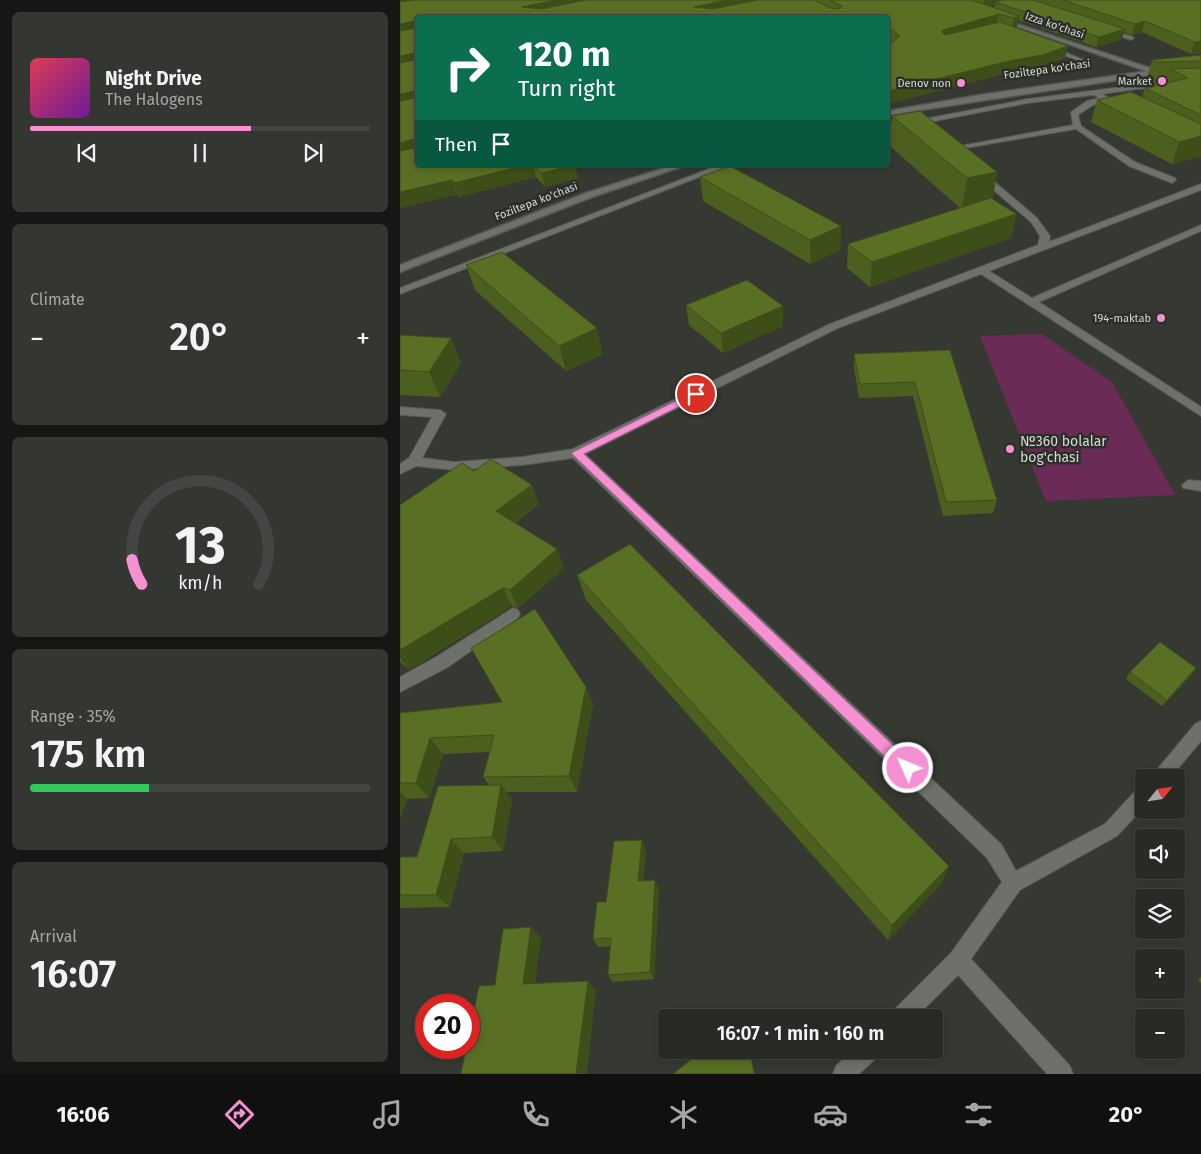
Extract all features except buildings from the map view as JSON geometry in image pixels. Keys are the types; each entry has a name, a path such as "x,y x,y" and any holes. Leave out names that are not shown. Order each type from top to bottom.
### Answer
{"street":[{"name":"Izza ko'chasi","path":"990,15 1152,70"},
{"name":"Foziltepa ko'chasi","path":"899,110 973,92 1201,63"},
{"name":"Foziltepa ko'chasi","path":"890,112 1152,70 1201,68"},
{"name":"Foziltepa ko'chasi","path":"400,269 589,195 677,167"}],"lane":[{"path":"1095,26 1131,38"},
{"path":"1012,33 1030,28"},
{"path":"1045,46 1081,60"},
{"path":"1061,52 1080,46"},
{"path":"1080,82 1095,93 1131,111"},
{"path":"890,128 920,126 1028,101 1137,87 1201,84"},
{"path":"1105,98 1090,103 1074,114 1077,127 1132,164 1172,180"},
{"path":"899,110 920,126"},
{"path":"949,150 1077,127"},
{"path":"400,291 721,167"},
{"path":"975,171 1034,220 1045,236 1043,246"},
{"path":"414,461 454,466 522,461 576,453 834,326 980,269 1201,187"},
{"path":"1031,302 1201,228"},
{"path":"980,269 1201,412"},
{"path":"400,411 440,414 414,461 400,470"},
{"path":"576,453 994,850 1013,883"},
{"path":"400,685 442,662 513,614"},
{"path":"1166,769 1201,729"},
{"path":"909,1009 958,960 1013,883 1111,830 1135,804"},
{"path":"958,960 1062,1074"},
{"path":"844,1074 859,1059"}],"shaded area":[{"path":"1042,334 1112,382 1175,495 1046,501 980,336"}],"place":[{"name":"Market","path":"1162,81"},
{"name":"Denov non","path":"961,83"},
{"name":"194-maktab","path":"1161,318"},
{"name":"№360 bolalar bog'chasi","path":"1010,449"}],"route":[{"path":"696,394 576,453 908,768"}]}
